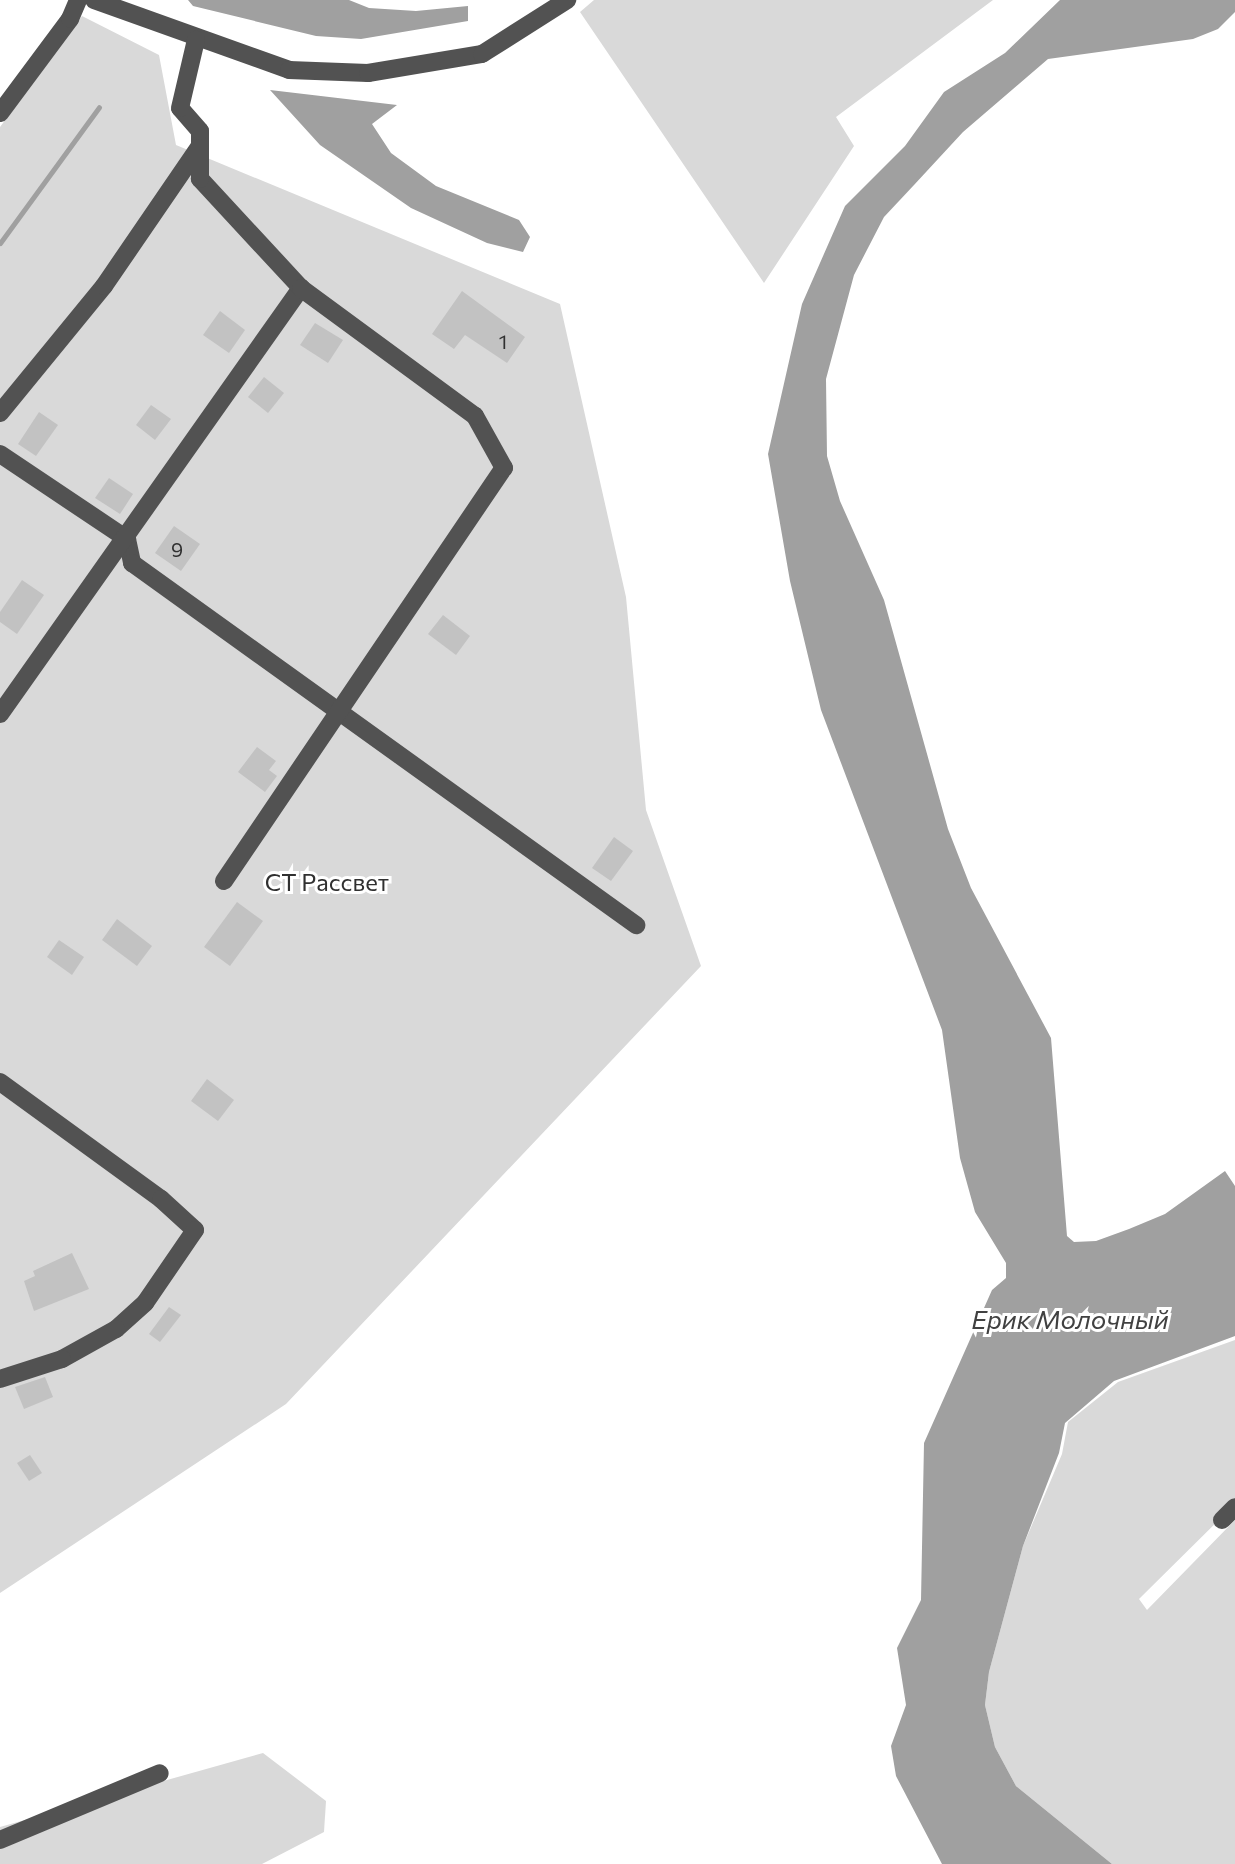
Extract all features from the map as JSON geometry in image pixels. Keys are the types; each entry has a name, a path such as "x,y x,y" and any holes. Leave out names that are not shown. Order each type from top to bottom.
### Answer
{"street":[{"path":"0,113 70,19 78,0"},
{"path":"94,0 196,40 289,70 368,73 482,54 567,0"},
{"path":"196,40 180,108 200,131 200,179 301,288 475,416 504,468 224,881"},
{"path":"0,413 104,286 199,147"},
{"path":"0,714 127,539 301,288"},
{"path":"0,454 127,539 132,563 636,925"},
{"path":"0,1082 161,1199 195,1230 145,1303 116,1329 62,1359 0,1379"},
{"path":"0,1840 160,1773"}],"green space":[{"path":"594,0 993,0 836,117 854,146 764,283 580,12"},
{"name":"СТ Рассвет","path":"82,16 159,55 176,145 560,304 626,597 646,810 701,966 286,1404 0,1593 0,127"},
{"path":"1235,1340 1235,1504 1139,1599 1147,1610 1235,1520 1235,1864 1112,1864 1016,1786 995,1747 985,1705 989,1672 1023,1546 1062,1454 1068,1422 1118,1382"},
{"path":"263,1753 326,1801 324,1832 262,1864 0,1864 0,1827"}],"water":[{"path":"188,0 349,0 369,8 416,11 468,6 468,21 361,39 316,36 193,6"},
{"name":"Ерик Молочный","path":"1060,0 1235,0 1235,12 1218,29 1193,39 1048,59 963,132 884,217 854,275 826,379 827,456 840,501 884,600 948,829 971,888 1051,1038 1067,1236 1074,1242 1096,1241 1129,1229 1165,1214 1225,1171 1235,1186 1235,1336 1114,1381 1065,1423 1059,1453 1023,1546 989,1672 985,1705 995,1747 1016,1786 1112,1864 942,1864 896,1776 891,1746 906,1705 897,1648 921,1600 924,1443 992,1290 1006,1278 1006,1263 975,1212 960,1158 942,1030 821,710 790,581 768,454 802,304 845,206 905,146 944,92 1005,53"},
{"path":"270,90 397,105 372,124 391,153 436,186 519,220 530,237 523,252 487,243 411,208 320,145"}],"building":[{"path":"462,291 525,337 507,363 465,335 454,349 432,334"},
{"path":"220,311 245,330 229,353 203,335"},
{"path":"315,323 343,340 328,363 300,345"},
{"path":"264,377 284,393 268,413 248,397"},
{"path":"151,405 171,419 155,440 136,425"},
{"path":"39,412 58,425 36,456 18,444"},
{"path":"109,478 133,494 120,514 95,498"},
{"path":"174,526 200,544 181,571 155,553"},
{"path":"22,580 44,595 17,634 0,622 0,612"},
{"path":"443,615 470,636 456,655 428,634"},
{"path":"257,747 276,761 269,770 277,776 265,792 238,772"},
{"path":"614,837 633,851 611,881 592,868"},
{"path":"237,902 263,921 230,966 204,947"},
{"path":"117,919 152,946 137,966 102,940"},
{"path":"59,940 84,957 72,975 47,957"},
{"path":"207,1079 234,1100 218,1121 191,1101"},
{"path":"72,1253 89,1289 34,1311 24,1281 35,1276 33,1271"},
{"path":"169,1307 181,1315 160,1342 149,1334"},
{"path":"45,1377 53,1397 24,1409 15,1387"},
{"path":"30,1455 42,1473 29,1481 17,1463"}],"waterway":[{"path":"0,243 99,107"}]}
